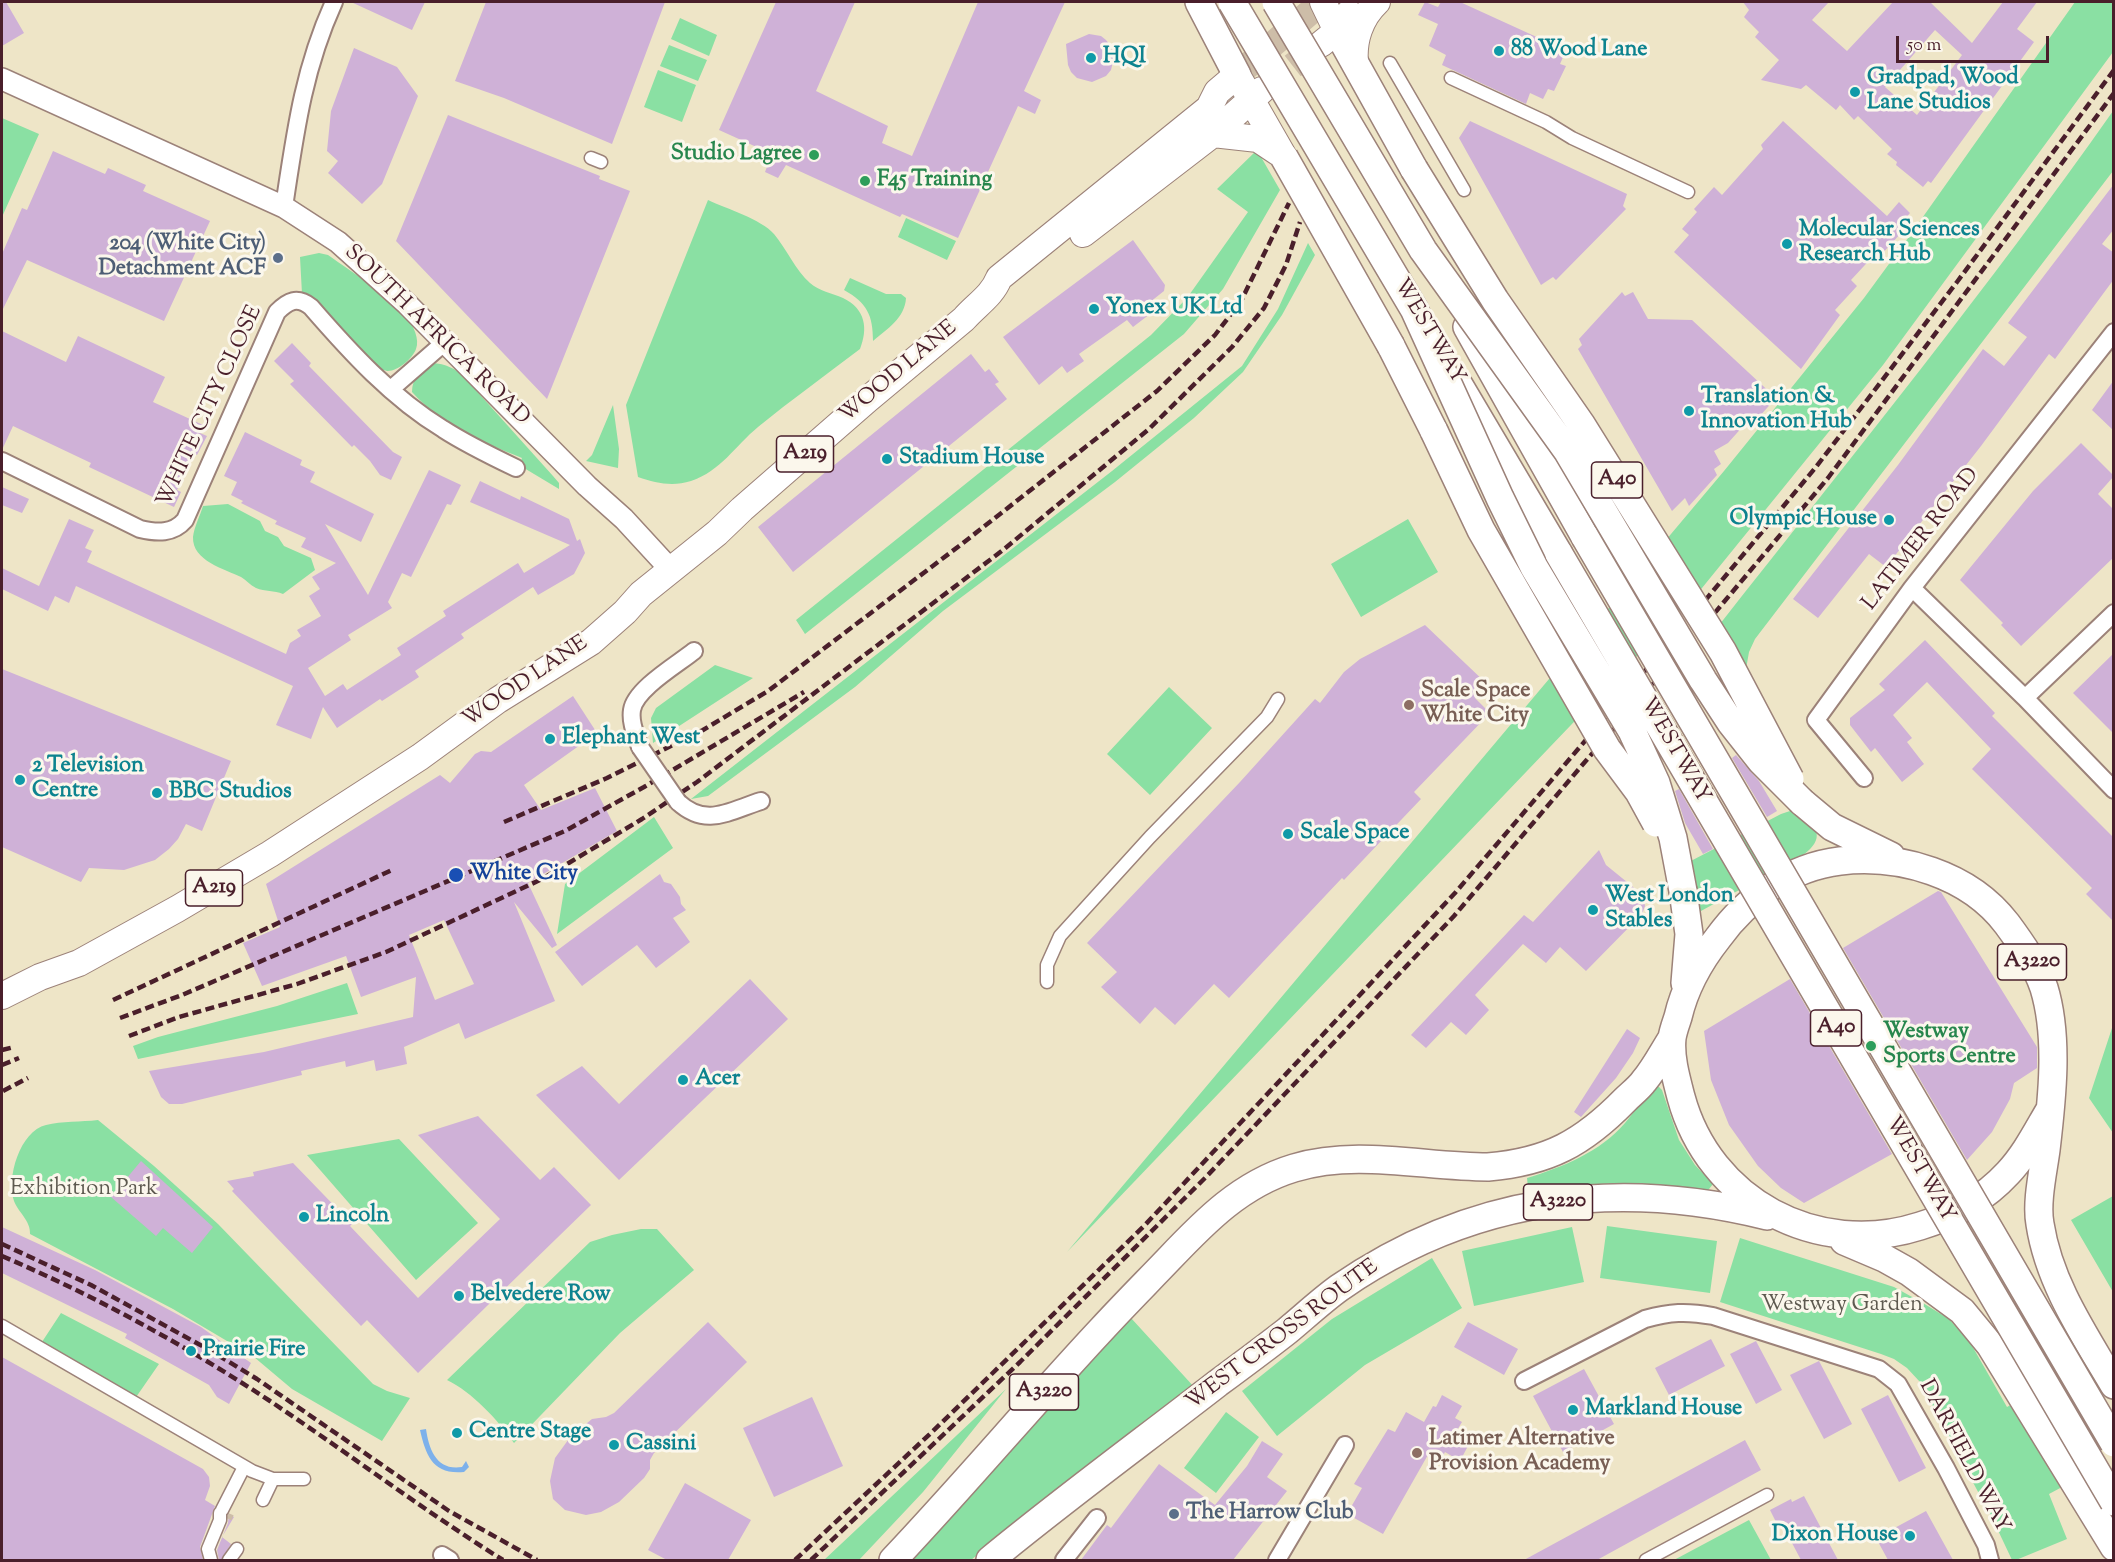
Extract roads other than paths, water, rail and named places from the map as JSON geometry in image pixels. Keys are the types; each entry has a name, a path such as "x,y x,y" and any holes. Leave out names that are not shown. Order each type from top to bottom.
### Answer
{"highway":[{"name":"A40","path":"1199,2 1237,75"},
{"name":"WESTWAY","path":"1232,2 1572,574 2114,1502"},
{"name":"WESTWAY","path":"1276,2 1423,250 1585,537 2114,1443"},
{"name":"A40","path":"1329,38 1355,63 1414,169 1495,300 1581,424 1723,652 1748,695 1802,802"},
{"name":"A40","path":"1284,157 1391,346 1481,530 1607,749 1639,792 1665,839 1683,891"},
{"name":"A40","path":"1423,250 1568,452 1703,681 1731,723 1761,761 1802,802 1832,827 1892,857 1917,866"},
{"name":"A40","path":"1414,309 1534,567 1632,731 1656,783 1673,838 1689,934 1684,991"},
{"name":"A3220","path":"893,1560 941,1510 1038,1398 1222,1206 1245,1190 1286,1171 1318,1162 1366,1159 1488,1167 1506,1166 1541,1158 1580,1140 1607,1119 1644,1082 1672,1038 1684,991 1707,951 1728,924 1750,900 1801,871 1824,863 1844,861 1885,860 1917,866 1950,879 1979,898 2003,919 2027,952 2043,985 2052,1022 2053,1058 2049,1111 2026,1150 2007,1175 1984,1195 1962,1209 1908,1230 1882,1235 1854,1236 1823,1232 1794,1223 1764,1209 1741,1193 1720,1172 1701,1144 1685,1112 1675,1074 1672,1038"},
{"path":"2049,1111 2039,1220 2047,1259 2062,1295 2114,1385"},
{"name":"WEST CROSS ROUTE","path":"990,1560 1057,1505 1339,1289 1386,1259 1427,1238 1477,1219 1533,1205 1589,1198 1642,1198 1746,1211 1794,1223"},
{"path":"1823,1232 1884,1258 1909,1272 1962,1311 1990,1345 2114,1547"}],"main road":[{"name":"A40","path":"1323,2 1329,38"},
{"path":"1329,38 1356,2"},
{"path":"1355,63 1354,50 1358,31 1377,2"},
{"name":"A40","path":"1237,75 1256,95 1284,157"},
{"name":"WOOD LANE","path":"2,996 40,977 82,962 270,854 420,758 498,700 591,642 670,569 717,533 964,319 994,290 999,278 1209,108 1217,92 1237,75"},
{"name":"WOOD LANE","path":"994,290 1007,292 1213,134 1256,95"},
{"path":"1213,134 1258,139 1284,157"}],"street":[{"path":"284,207 306,80 313,52 334,2"},
{"path":"1390,63 1464,190"},
{"name":"SOUTH AFRICA ROAD","path":"2,78 284,207 338,242 384,282 445,342 587,486 624,519 670,569"},
{"path":"1451,78 1688,192"},
{"name":"WHITE CITY CLOSE","path":"2,461 140,529 162,532 179,526 185,520 277,312 286,303 296,300 311,307 391,389"},
{"name":"LATIMER ROAD","path":"1864,778 1816,720 1912,588 2114,332"},
{"path":"445,342 391,389 442,429 516,468"},
{"path":"1912,588 2025,698 2114,790"},
{"path":"2025,698 2114,613"},
{"path":"694,651 648,686 632,708 633,724 640,747 678,802 696,815 722,815 761,801"},
{"path":"1047,982 1047,965 1060,936 1150,837 1267,717 1278,699"},
{"name":"DARFIELD WAY","path":"1524,1381 1644,1319 1666,1313 1690,1311 1713,1316 1880,1369 1898,1384 1982,1536 1990,1560"},
{"path":"2,1326 244,1467 273,1479 304,1479"},
{"path":"1277,1560 1345,1445"},
{"path":"211,1560 207,1549 223,1515 232,1488 244,1467"},
{"path":"263,1500 273,1479"},
{"path":"1647,1560 1767,1495"},
{"path":"1064,1560 1096,1518"},
{"path":"229,1560 237,1549"}],"water":[{"path":"426,1429 429,1444 440,1462 446,1466 462,1467 466,1461 469,1467 464,1472 445,1470 433,1462 428,1456 420,1430"}],"tunnel":[{"path":"1237,75 1322,2"},
{"path":"1262,90 1321,44"},
{"path":"226,1518 228,1513"}],"railway":[{"path":"795,1560 932,1432 1145,1225 1455,893 1816,467 2114,70"},
{"path":"811,1560 1020,1362 1205,1178 1454,916 1828,478 2114,93"},
{"path":"504,822 607,778 703,730 768,691 963,543 1157,391 1215,335 1241,301 1289,203"},
{"path":"129,1036 179,1017 297,984 386,952 542,879 642,819 697,782 1003,550 1149,429 1232,347 1264,308 1286,265 1300,222"},
{"path":"120,1018 182,995 565,831 804,692"},
{"path":"113,1000 394,869"},
{"path":"2,1050 14,1047"},
{"path":"2,1065 19,1058"},
{"path":"3,1091 28,1078"},
{"path":"2,1244 91,1285 213,1352 257,1379 449,1511 537,1560"},
{"path":"2,1256 139,1322 205,1360 270,1401 503,1560"}],"place":[{"name":"88 Wood Lane","path":"1499,51"},
{"name":"HQI","path":"1091,58"},
{"name":"Gradpad, Wood Lane Studios","path":"1855,92"},
{"name":"Studio Lagree","path":"814,155"},
{"name":"F45 Training","path":"865,181"},
{"name":"Molecular Sciences Research Hub","path":"1787,244"},
{"name":"204 (White City) Detachment ACF","path":"278,258"},
{"name":"Yonex UK Ltd","path":"1094,309"},
{"name":"Translation & Innovation Hub","path":"1689,411"},
{"name":"Stadium House","path":"887,459"},
{"name":"Olympic House","path":"1889,520"},
{"name":"Scale Space White City","path":"1409,705"},
{"name":"Elephant West","path":"550,739"},
{"name":"2 Television Centre","path":"20,780"},
{"name":"BBC Studios","path":"157,793"},
{"name":"Scale Space","path":"1288,834"},
{"name":"White City","path":"456,875"},
{"name":"West London Stables","path":"1593,910"},
{"name":"Westway Sports Centre","path":"1871,1046"},
{"name":"Acer","path":"683,1080"},
{"name":"Lincoln","path":"304,1217"},
{"name":"Belvedere Row","path":"459,1296"},
{"name":"Prairie Fire","path":"191,1351"},
{"name":"Markland House","path":"1573,1410"},
{"name":"Centre Stage","path":"457,1433"},
{"name":"Cassini","path":"614,1445"},
{"name":"Latimer Alternative Provision Academy","path":"1417,1453"},
{"name":"The Harrow Club","path":"1174,1514"},
{"name":"Dixon House","path":"1910,1536"}],"park label":[{"name":"Exhibition Park","path":"84,1190"},
{"name":"Westway Garden","path":"1842,1306"}]}
